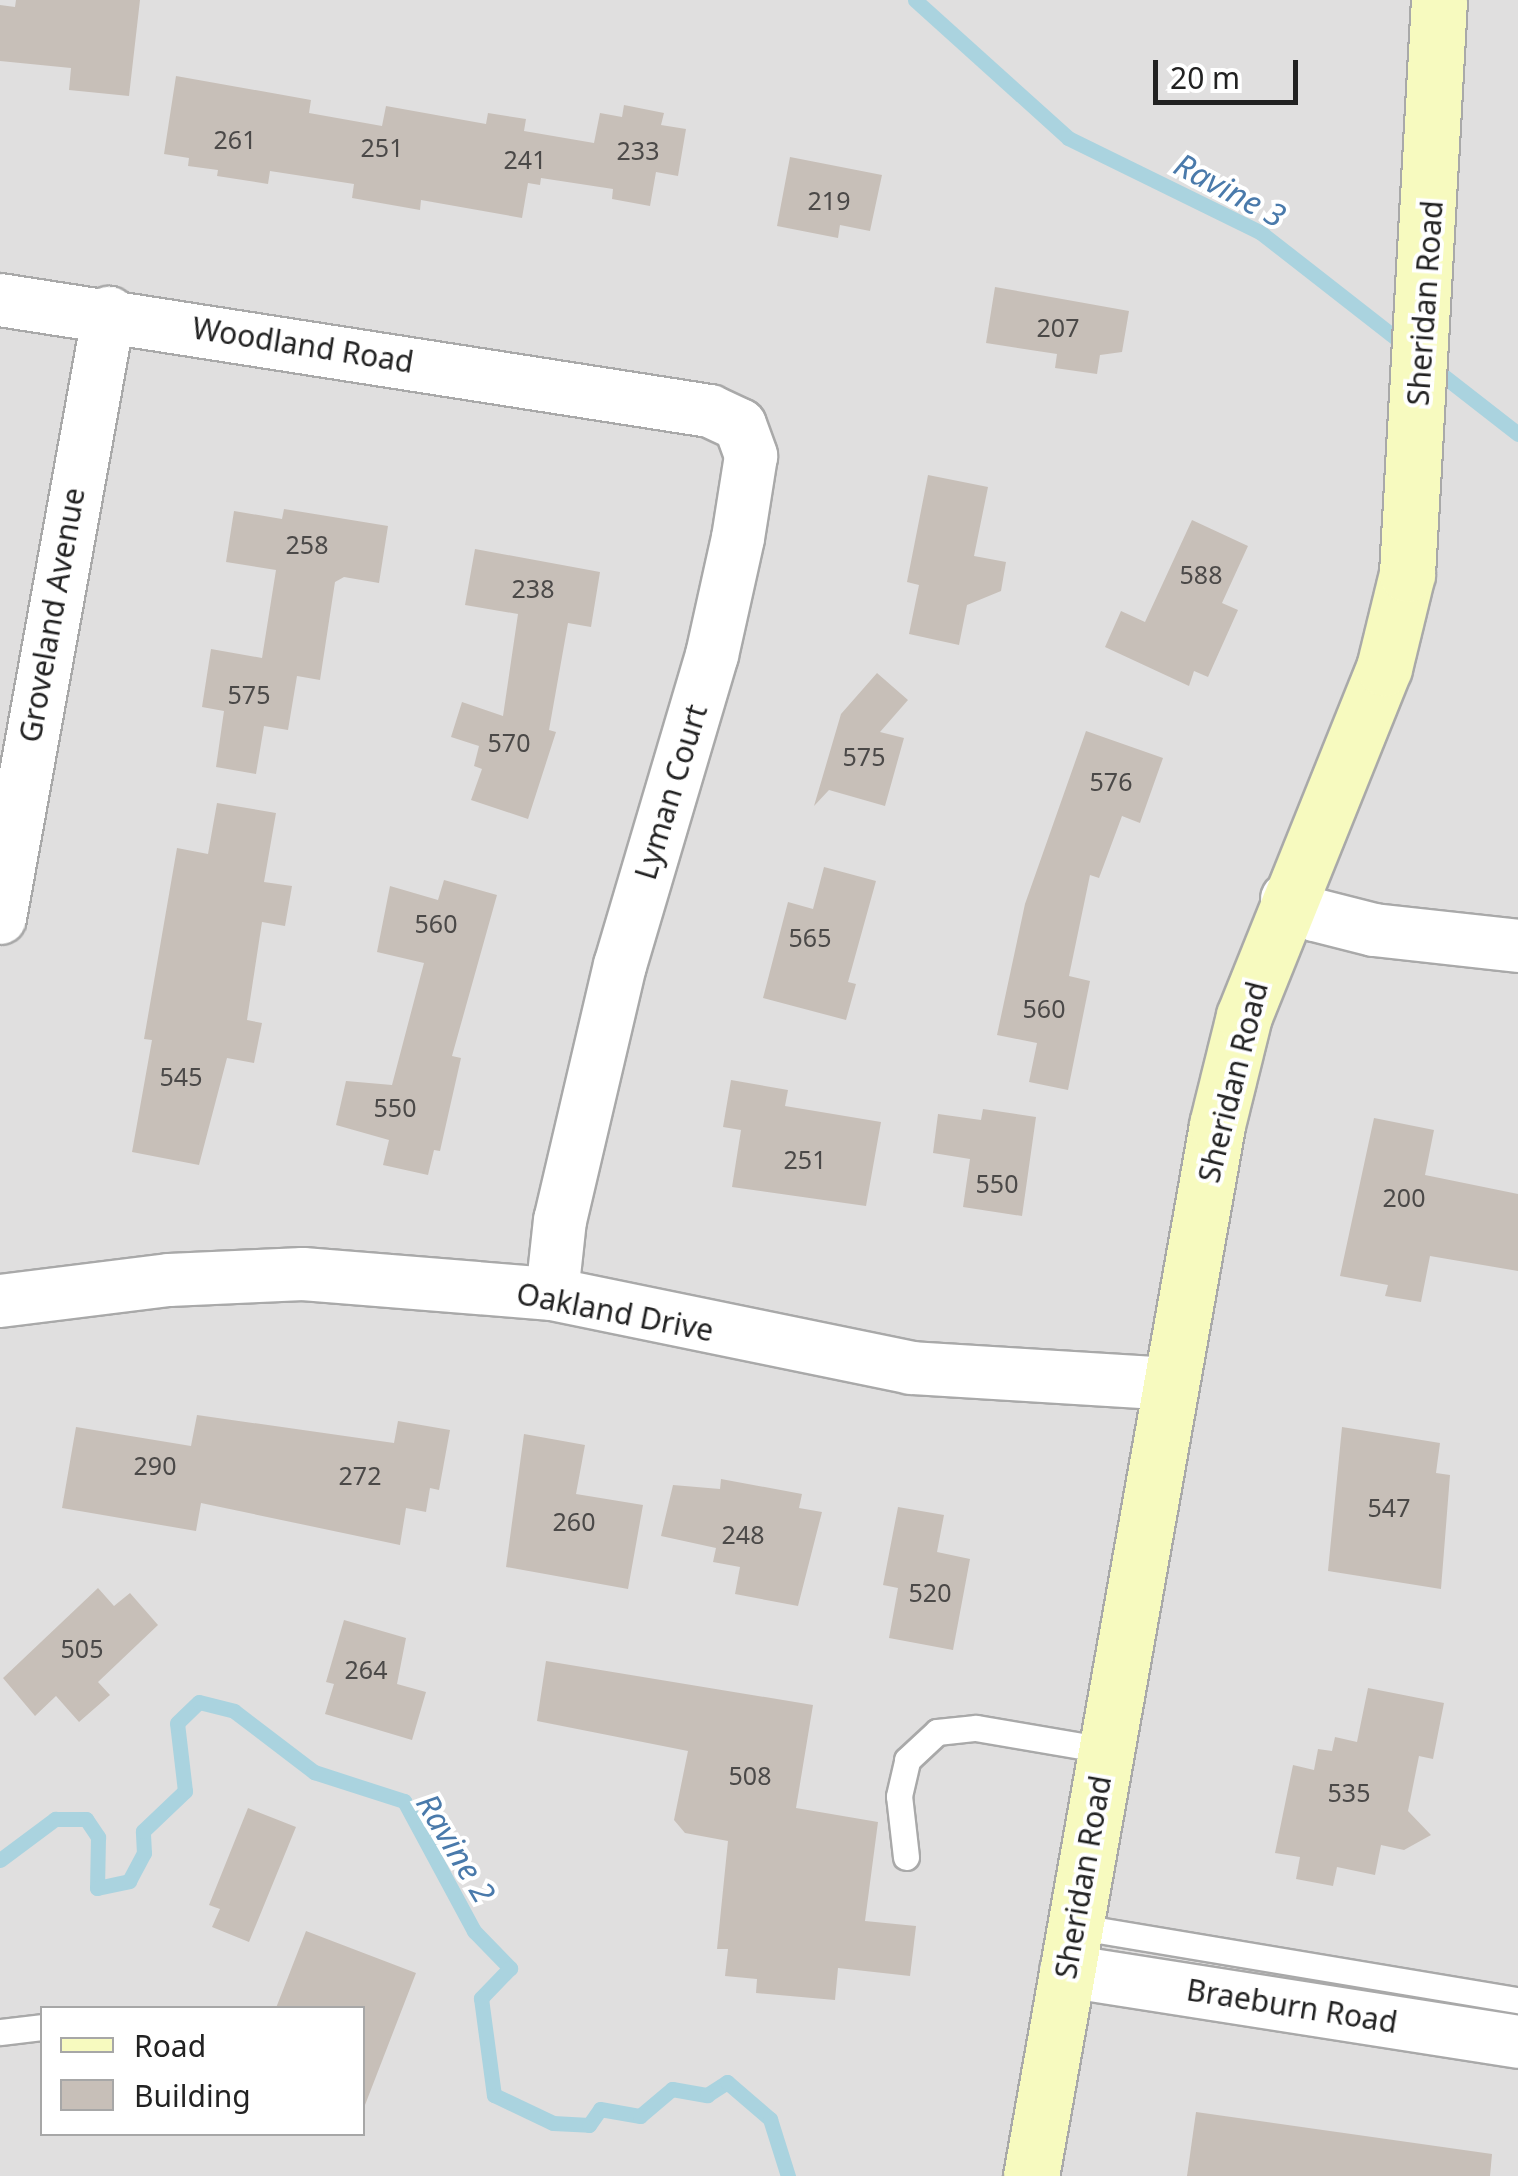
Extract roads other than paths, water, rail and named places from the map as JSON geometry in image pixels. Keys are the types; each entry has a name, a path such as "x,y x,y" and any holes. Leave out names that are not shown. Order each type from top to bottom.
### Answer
{"street":[{"name":"Sheridan Road","path":"1031,2176 1216,1125 1244,1016 1287,899 1384,668 1407,574 1438,102 1439,0"},
{"name":"Woodland Road","path":"0,300 110,313 606,394"},
{"name":"Groveland Avenue","path":"0,918 110,313"},
{"name":"Lyman Court","path":"552,1294 560,1220 620,965 712,655 751,456 740,425 710,411 606,394"},
{"path":"1287,899 1315,915 1374,930 1518,946"},
{"name":"Oakland Drive","path":"0,1301 170,1280 303,1274 552,1294 792,1349 911,1368 1169,1384"},
{"name":"Braeburn Road","path":"1070,1949 1518,2042"}],"lane":[{"path":"906,1857 899,1796 907,1760 937,1732 976,1728 1105,1750"},
{"path":"1070,1949 1518,2000"},
{"path":"0,2032 40,2027"}],"waterway":[{"name":"Ravine 3","path":"915,0 1068,138 1260,232 1406,346"},
{"name":"Ravine 3","path":"1432,367 1518,434"},
{"name":"Ravine 2","path":"0,1860 55,1819 86,1819 98,1837 97,1888 129,1881 144,1853 143,1831 185,1791 177,1723 199,1702 234,1711 314,1772 404,1801 474,1931 510,1968 481,1998 494,2095 553,2123 589,2125 600,2109 640,2116 672,2089 707,2095 727,2082 770,2119 788,2176"}]}
